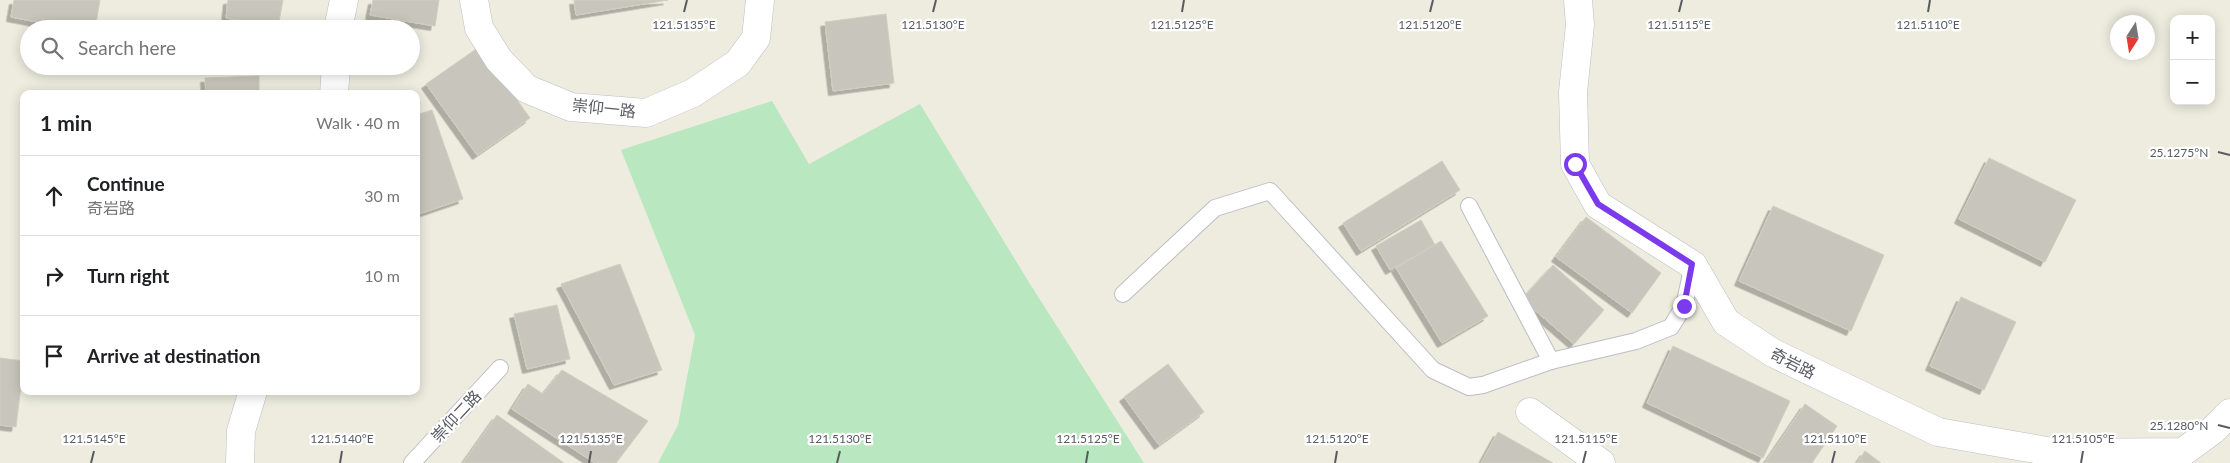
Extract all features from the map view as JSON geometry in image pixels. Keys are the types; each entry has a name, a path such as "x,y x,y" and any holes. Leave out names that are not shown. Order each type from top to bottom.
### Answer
{"street":[{"path":"340,20 344,0"},
{"name":"崇仰一路","path":"474,0 479,28 498,60 527,89 571,106 646,113 693,92 738,63 756,38 760,0"},
{"name":"奇岩路","path":"1578,0 1580,25 1573,92 1575,164 1598,204 1692,264 1726,322 1773,353 1938,432 2058,453 2183,457 2230,413"},
{"path":"334,90 335,75"},
{"path":"240,463 241,431 252,395"},
{"path":"1530,412 1601,463"}],"lane":[{"path":"1123,294 1215,208 1270,191 1433,370 1469,387 1483,385 1551,361 1636,340 1671,327 1684,306 1692,264"},
{"path":"1469,206 1551,361"},
{"name":"崇仰二路","path":"412,463 500,368"}],"green space":[{"path":"772,101 809,164 920,104 1030,284 1144,463 658,463 678,425 695,335 621,150"}],"building":[{"path":"14,0 100,0 97,20 27,20 11,17"},
{"path":"228,0 283,0 279,20 238,20 226,18"},
{"path":"373,0 439,0 435,26 420,23 420,20 400,20 370,15"},
{"path":"574,0 668,0 576,15"},
{"path":"886,14 894,83 833,91 825,22"},
{"path":"479,47 530,118 477,155 426,84"},
{"path":"259,76 259,90 206,90 205,78"},
{"path":"432,110 463,199 420,214 420,114"},
{"path":"1989,158 2076,200 2045,262 1959,219"},
{"path":"1442,161 1460,190 1361,251 1343,223"},
{"path":"1773,206 1884,255 1851,331 1739,281"},
{"path":"1586,217 1661,273 1632,313 1556,257"},
{"path":"1421,220 1435,245 1390,270 1376,246"},
{"path":"1441,241 1488,316 1442,343 1396,268"},
{"path":"620,264 662,370 614,385 561,284"},
{"path":"1553,265 1604,310 1574,344 1522,299"},
{"path":"1961,297 2016,322 1984,390 1930,366"},
{"path":"557,305 570,359 527,369 514,314"},
{"path":"1673,346 1790,401 1763,458 1647,403"},
{"path":"0,358 20,360 20,394 16,427 0,425"},
{"path":"1168,364 1204,412 1159,445 1124,397"},
{"path":"562,370 648,421 616,463 595,463 512,409 528,384 543,394"},
{"path":"1805,404 1837,426 1812,463 1765,463"},
{"path":"497,415 564,463 463,463"},
{"path":"1498,432 1553,463 1481,463"},
{"path":"1865,451 1881,463 1857,463"}],"route":[{"path":"1575,164 1598,204 1692,264 1684,306"}]}
